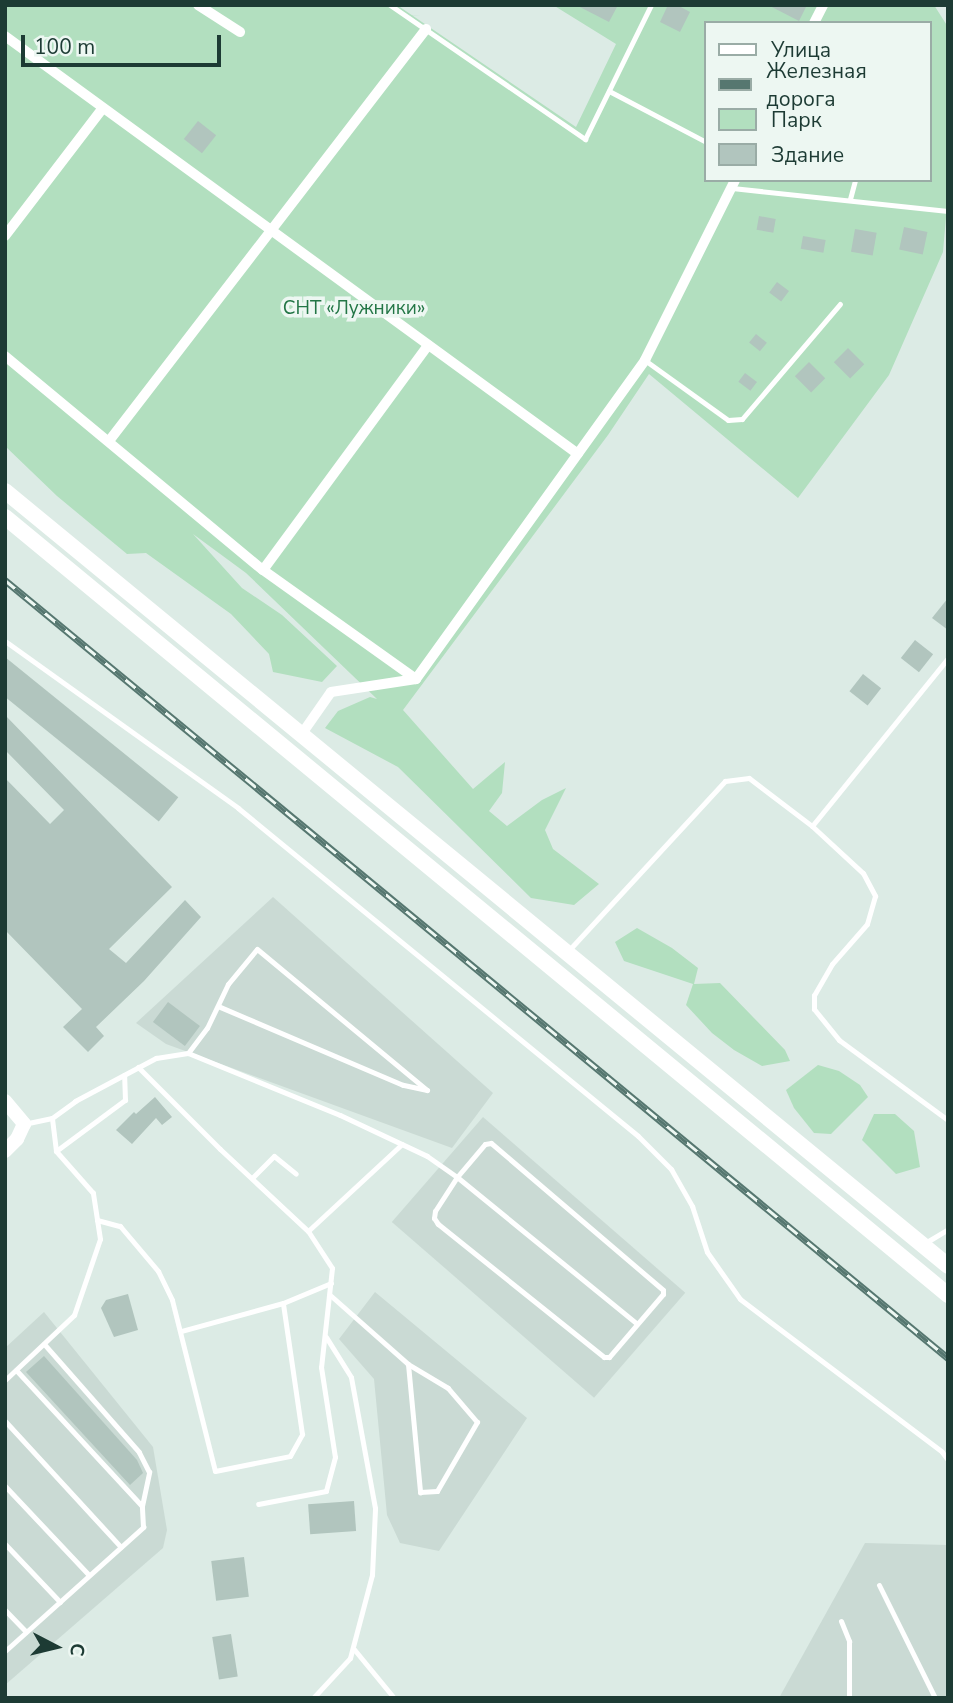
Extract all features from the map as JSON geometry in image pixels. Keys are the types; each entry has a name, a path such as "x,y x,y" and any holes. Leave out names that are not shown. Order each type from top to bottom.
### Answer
{"main road":[{"path":"5,491 922,1245 945,1261"},
{"path":"5,517 948,1295"}],"street":[{"path":"198,5 240,33"},
{"path":"815,21 823,5"},
{"path":"108,441 426,29"},
{"path":"5,36 578,454"},
{"path":"5,236 103,108"},
{"path":"301,735 331,692 415,679 645,360 733,184"},
{"path":"263,570 428,345"},
{"path":"5,356 263,570 415,679"},
{"path":"5,1101 24,1125 17,1139 5,1151"}],"lane":[{"path":"390,5 585,139 651,5"},
{"path":"609,91 704,141"},
{"path":"850,199 854,182"},
{"path":"733,184 948,211"},
{"path":"645,360 728,420 742,419 840,304"},
{"path":"5,641 238,808 638,1136 671,1169 692,1206 708,1252 740,1299 942,1452 948,1460"},
{"path":"812,826 948,658"},
{"path":"567,952 725,781 749,778 812,826 863,873 875,896 867,924 832,964 814,995 814,1009 839,1040 948,1120"},
{"path":"188,1053 218,1006 228,984 257,949 427,1090 403,1085 218,1006"},
{"path":"24,1125 52,1118 75,1101 156,1058 188,1053 427,1156 457,1177 637,1324"},
{"path":"138,1067 309,1231 332,1268 321,1367 335,1457 326,1491 258,1504"},
{"path":"56,1151 125,1100 124,1074"},
{"path":"5,1380 74,1315 100,1239 93,1193 56,1151 52,1118"},
{"path":"491,1143 663,1290 608,1357 604,1357 433,1218 457,1177 485,1144 491,1143"},
{"path":"309,1231 402,1144"},
{"path":"252,1178 274,1156 296,1174"},
{"path":"97,1220 120,1226 158,1271 172,1300 215,1471 290,1456 302,1434 283,1303"},
{"path":"922,1245 948,1229"},
{"path":"181,1331 283,1303 331,1283"},
{"path":"330,1295 408,1364 448,1388 477,1422 437,1491 420,1492 408,1364"},
{"path":"313,1698 351,1658 372,1575 374,1508 351,1377 326,1336"},
{"path":"5,1651 143,1527 142,1506 149,1472 139,1452 44,1345"},
{"path":"16,1370 142,1506"},
{"path":"5,1421 121,1547"},
{"path":"5,1486 89,1575"},
{"path":"5,1545 60,1602"},
{"path":"879,1585 935,1698"},
{"path":"5,1610 26,1632"},
{"path":"841,1621 849,1641 849,1698"},
{"path":"353,1648 394,1698"}],"shaded area":[{"path":"273,897 493,1093 452,1148 166,1044 136,1023"},
{"path":"483,1117 685,1293 594,1398 392,1222"},
{"path":"375,1292 527,1418 439,1551 400,1543 387,1515 374,1379 339,1339"},
{"path":"44,1312 153,1447 167,1530 163,1548 5,1685 5,1348"},
{"path":"865,1543 948,1545 948,1698 779,1698"}],"green space":[{"name":"СНТ «Лужники»","path":"5,5 397,5 576,127 616,44 553,5 934,5 948,27 948,194 943,252 889,375 798,498 649,374 608,435 403,710 473,789 505,762 502,793 489,811 507,826 542,800 566,788 545,830 553,849 599,884 574,905 531,898 398,767 325,728 338,711 370,697 377,699 246,573 193,534 242,588 282,615 337,666 322,682 273,672 269,654 231,614 146,553 127,554 57,496 5,446"},
{"path":"637,928 672,948 698,968 694,984 720,983 785,1050 790,1061 762,1066 734,1050 712,1033 686,1005 693,984 624,961 615,942"},
{"path":"818,1065 839,1071 860,1085 868,1097 831,1134 814,1133 794,1108 786,1090"},
{"path":"874,1114 895,1114 914,1131 920,1167 896,1174 862,1140"}],"building":[{"path":"576,5 618,5 609,22"},
{"path":"668,5 677,5 690,12 680,32 660,22"},
{"path":"768,5 807,5 799,21"},
{"path":"198,121 216,135 202,153 184,139"},
{"path":"759,216 776,219 773,233 757,230"},
{"path":"904,227 927,232 923,254 899,249"},
{"path":"855,229 877,233 873,255 851,252"},
{"path":"803,236 826,240 823,253 801,249"},
{"path":"777,282 789,291 781,301 769,292"},
{"path":"756,334 767,343 760,351 749,343"},
{"path":"848,348 864,364 850,378 834,362"},
{"path":"809,362 825,378 811,392 795,376"},
{"path":"745,373 757,382 750,391 738,382"},
{"path":"948,598 948,630 932,618"},
{"path":"915,640 933,654 919,672 901,658"},
{"path":"5,657 178,797 159,821 5,697"},
{"path":"863,674 881,688 868,705 849,691"},
{"path":"5,715 172,887 109,949 126,963 185,900 201,917 144,981 96,1027 104,1036 88,1052 63,1027 82,1009 5,930 5,778 50,824 64,810 5,750"},
{"path":"168,1002 200,1026 185,1046 153,1022"},
{"path":"155,1097 172,1117 162,1125 156,1118 132,1144 116,1130 134,1112 136,1114"},
{"path":"128,1294 138,1330 114,1337 101,1308 106,1300"},
{"path":"44,1356 137,1460 143,1473 130,1485 26,1372"},
{"path":"354,1501 356,1531 310,1534 308,1504"},
{"path":"244,1557 249,1597 216,1601 211,1561"},
{"path":"231,1634 238,1676 219,1679 212,1637"}],"railway":[{"path":"5,580 948,1358"}]}
